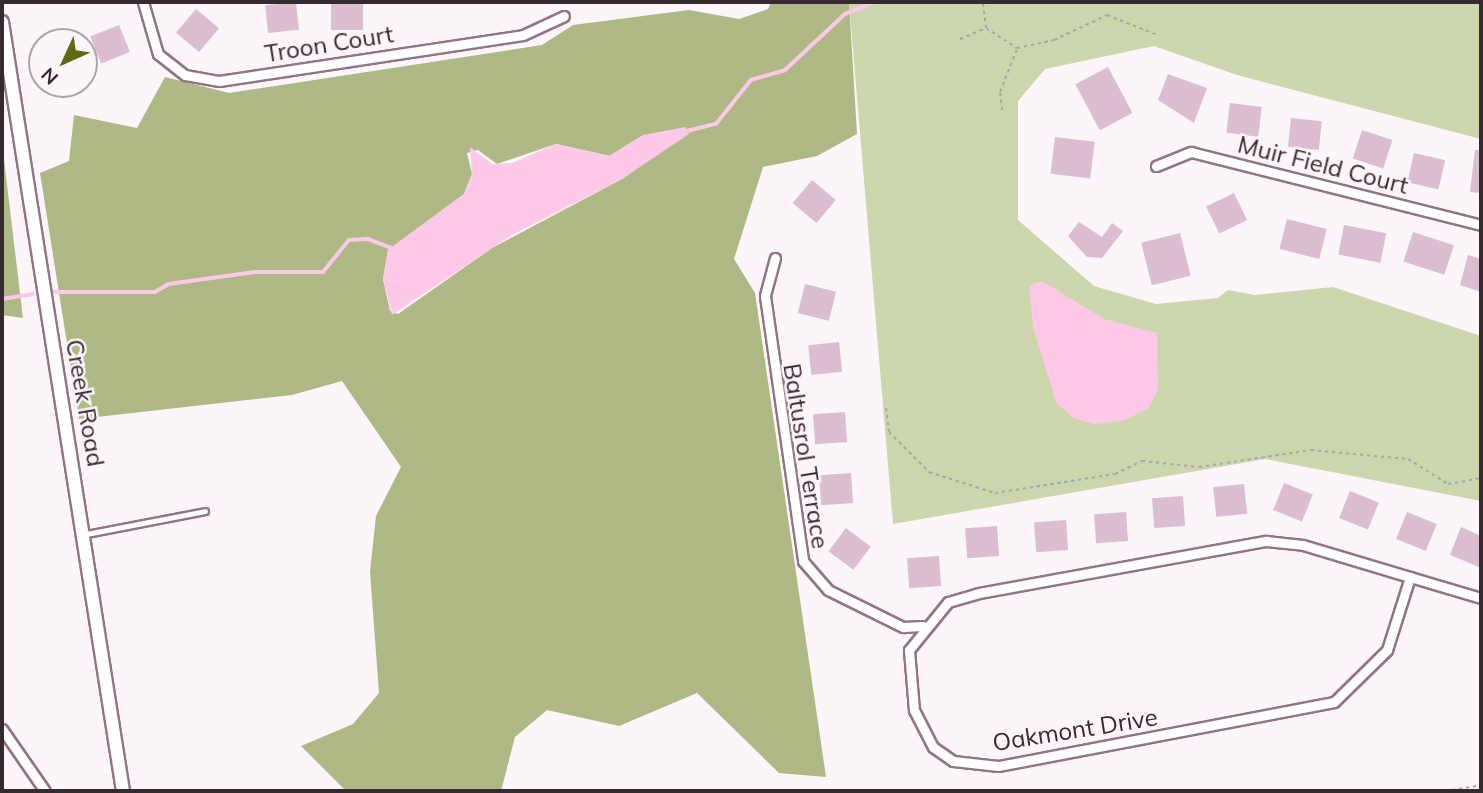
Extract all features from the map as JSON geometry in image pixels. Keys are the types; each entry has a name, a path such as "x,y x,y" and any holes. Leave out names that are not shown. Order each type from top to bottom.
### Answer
{"main road":[{"name":"Creek Road","path":"2,22 86,534 122,791"}],"street":[{"name":"Troon Court","path":"143,2 158,54 185,75 219,80 523,35 564,16"},
{"name":"Muir Field Court","path":"1156,166 1191,152 1481,225"},
{"name":"Baltusrol Terrace","path":"775,258 766,310 803,562 828,590 903,627 923,626"},
{"name":"Oakmont Drive","path":"1410,577 1387,650 1334,702 998,766 953,761 921,730 907,671 909,650 923,626 948,602 979,593 1266,541 1303,545 1481,598"},
{"path":"2,729 46,791"}],"lane":[{"path":"86,534 205,511"}],"path":[{"path":"983,2 986,28"},
{"path":"1002,110 1000,92 1017,48 1107,15 1155,34"},
{"path":"960,40 986,28"},
{"path":"986,28 1017,48"},
{"path":"886,408 889,432 929,472 995,494 1115,474 1142,461 1199,467 1311,450 1408,459 1448,484 1481,478"},
{"path":"1445,791 1481,785"}],"green space":[{"path":"771,2 849,2 857,134 817,156 763,167 734,259 755,293 826,777 779,773 697,693 619,726 547,710 515,737 501,791 346,791 301,746 353,724 379,693 370,572 376,516 401,467 342,381 292,395 79,419 40,173 69,161 74,115 137,128 165,77 229,93 542,45 573,25 689,10 739,19 768,9","holes":["643,135 682,137 622,179 492,248 398,314 390,311 383,279 388,250 464,194 472,174 467,153 478,150 497,164 556,144 610,156"]},
{"path":"849,2 1481,2 1481,139 1237,75 1154,46 1045,69 1018,101 1018,220 1094,286 1156,304 1218,298 1228,290 1255,295 1333,287 1481,336 1481,501 1265,459 893,524"},
{"path":"2,143 23,318 2,315"}],"shaded area":[{"path":"685,127 689,134 622,179 512,235 392,315 383,279 388,250 464,194 472,174 470,147 492,164 512,163 556,144 609,156 643,135"},
{"path":"1042,281 1104,319 1157,333 1158,389 1149,408 1123,421 1094,424 1073,418 1056,402 1033,327 1029,286"}],"building":[{"path":"296,2 299,30 268,33 265,5"},
{"path":"331,2 363,2 363,30 331,30"},
{"path":"196,9 219,28 199,52 176,33"},
{"path":"119,25 130,52 101,64 98,56 98,33"},
{"path":"1108,67 1132,113 1100,130 1075,84"},
{"path":"1168,74 1207,88 1194,123 1158,100"},
{"path":"1230,103 1262,107 1258,137 1226,133"},
{"path":"1291,118 1322,121 1319,150 1288,147"},
{"path":"1362,130 1392,140 1383,168 1353,159"},
{"path":"1055,137 1095,142 1090,179 1050,174"},
{"path":"1475,150 1481,150 1481,193 1470,192"},
{"path":"1414,153 1445,160 1438,189 1407,182"},
{"path":"812,180 836,200 816,223 793,203"},
{"path":"1234,193 1247,220 1219,234 1206,207"},
{"path":"1287,219 1327,229 1319,259 1280,249"},
{"path":"1079,222 1102,237 1112,223 1123,231 1102,258 1087,257 1068,236"},
{"path":"1344,225 1386,233 1380,263 1338,254"},
{"path":"1413,232 1454,245 1444,275 1403,261"},
{"path":"1180,233 1191,276 1152,285 1141,243"},
{"path":"1468,255 1481,259 1481,292 1460,285"},
{"path":"805,284 836,292 829,321 798,313"},
{"path":"839,342 842,372 811,375 808,345"},
{"path":"845,412 847,442 815,444 813,414"},
{"path":"851,473 853,503 821,505 819,475"},
{"path":"1284,483 1313,495 1302,522 1273,510"},
{"path":"1244,484 1247,514 1216,517 1213,487"},
{"path":"1350,491 1379,503 1368,530 1339,518"},
{"path":"1183,496 1185,526 1154,528 1152,498"},
{"path":"1126,512 1128,541 1096,543 1094,514"},
{"path":"1407,512 1437,524 1426,551 1396,539"},
{"path":"1066,520 1068,550 1036,552 1034,522"},
{"path":"997,526 999,556 967,558 965,528"},
{"path":"1461,527 1481,536 1479,567 1450,555"},
{"path":"846,528 871,547 853,570 829,551"},
{"path":"939,556 941,586 909,588 907,558"}],"waterway":[{"path":"687,131 716,124 751,80 785,70 845,14 875,2"},
{"path":"53,292 155,292 169,284 254,272 323,272 349,240 368,239 392,248"},
{"path":"2,299 33,294"}]}
